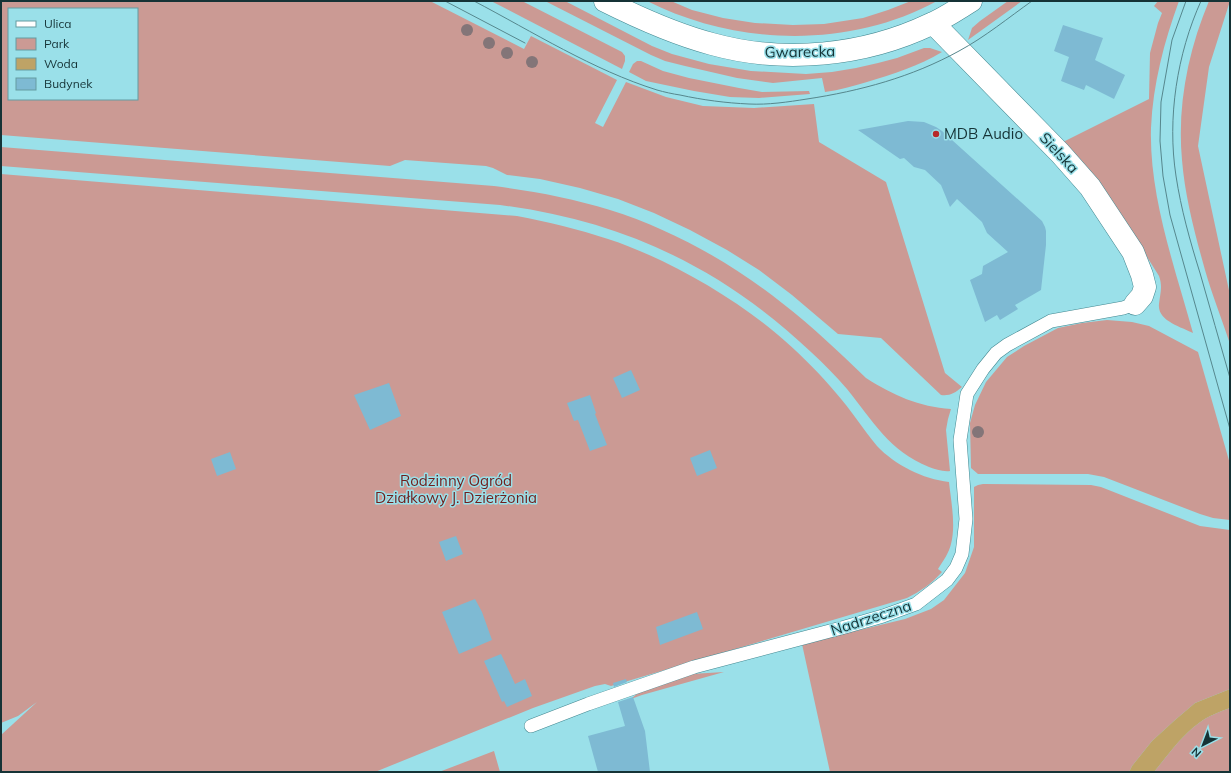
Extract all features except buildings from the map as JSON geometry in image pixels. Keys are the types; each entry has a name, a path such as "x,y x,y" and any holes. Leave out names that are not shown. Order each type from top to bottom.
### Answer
{"street":[{"name":"Gwarecka","path":"605,1 641,19 712,44 744,51 778,55 808,55 845,51 885,42 933,24 971,1"},
{"name":"Sielska","path":"933,24 1060,153 1090,187 1133,252 1142,275 1145,287 1142,296 1135,304"}],"lane":[{"name":"Nadrzeczna","path":"531,726 588,704 694,667 845,627 883,616 916,604 947,580 956,568 962,554 966,519 960,440 968,394 983,369 996,354 1007,345 1051,321 1123,308 1135,304"}],"green space":[{"path":"1,1 430,1 524,49 531,36 617,80 595,123 603,127 626,82 666,97 703,106 754,108 814,104 819,142 886,182 945,373 962,387 952,394 941,395 881,338 838,334 792,295 759,270 727,250 654,213 618,199 580,188 540,179 507,175 486,166 405,160 390,166 1,135"},
{"path":"491,1 522,1 622,52 625,56 625,61 622,69"},
{"path":"545,1 565,1 652,46 672,54 709,64 751,71 806,74 832,72 878,63 924,48 930,48 942,52 915,66 896,73 825,92 822,78 773,83 737,78 665,61"},
{"path":"647,1 671,1 692,10 723,18 755,23 793,25 824,24 863,18 911,1 937,1 903,17 867,28 830,34 792,36 755,33 717,27 681,16"},
{"path":"1008,1 1022,1 968,40 972,28"},
{"path":"1158,1 1179,1 1160,63 1154,95 1151,128 1151,154 1154,180 1164,232 1193,333 1171,323 1162,315 1159,310 1161,287 1159,276 1115,206 1063,142 1149,99 1150,53 1162,13 1154,6"},
{"path":"1209,1 1230,1 1209,67 1198,146 1230,295 1230,344 1208,279 1198,243 1188,202 1182,160 1181,119 1186,79 1195,39"},
{"path":"637,61 641,61 663,71 689,78 739,88 762,92 809,91 810,94 759,98 730,97 694,91 646,81 629,72 633,64"},
{"path":"1,147 494,186 552,195 610,210 678,237 743,274 793,312 825,339 866,378 876,384 896,395 917,403 951,409 946,430 950,471 942,471 929,467 903,453 892,444 874,424 839,379 777,322 742,295 705,272 668,253 629,236 588,223 545,212 500,205 1,166"},
{"name":"Rodzinny Ogród Działkowy J. Dzierżonia","path":"1,174 517,216 552,223 631,247 678,269 746,310 785,341 812,366 841,399 872,440 884,453 910,470 929,478 949,482 953,513 953,529 950,547 946,557 938,569 942,572 926,587 907,598 611,686 605,684 595,686 533,708 375,772 1,772 1,735 37,702 18,716 1,723"},
{"path":"1107,320 1132,322 1149,326 1198,352 1230,464 1230,520 1213,518 1200,514 1104,477 1088,474 978,474 971,468 970,423 975,405 986,382 1007,357 1058,328"},
{"path":"983,484 1091,485 1101,487 1200,526 1230,530 1230,689 1195,703 1152,741 1129,772 830,772 802,644 905,619 931,609 944,600 965,573 974,547 974,487"},
{"path":"724,672 631,699 641,690 691,674"},
{"path":"1230,708 1230,772 1154,772 1192,728 1210,716"},
{"path":"494,751 500,772 439,772"}],"water":[{"path":"1230,689 1230,708 1210,716 1192,728 1154,772 1129,772 1152,741 1195,703"}],"tram line":[{"path":"445,1 525,43"},
{"path":"474,1 564,50 633,82 671,94 740,104 771,104 827,96 904,76 969,46 1032,1"},
{"path":"1186,1 1172,40 1161,102 1160,141 1163,176 1170,215 1230,429"},
{"path":"1201,1 1193,21 1180,64 1174,109 1174,154 1180,201 1230,378"}],"place":[{"name":"MDB Audio","path":"936,134"}]}
